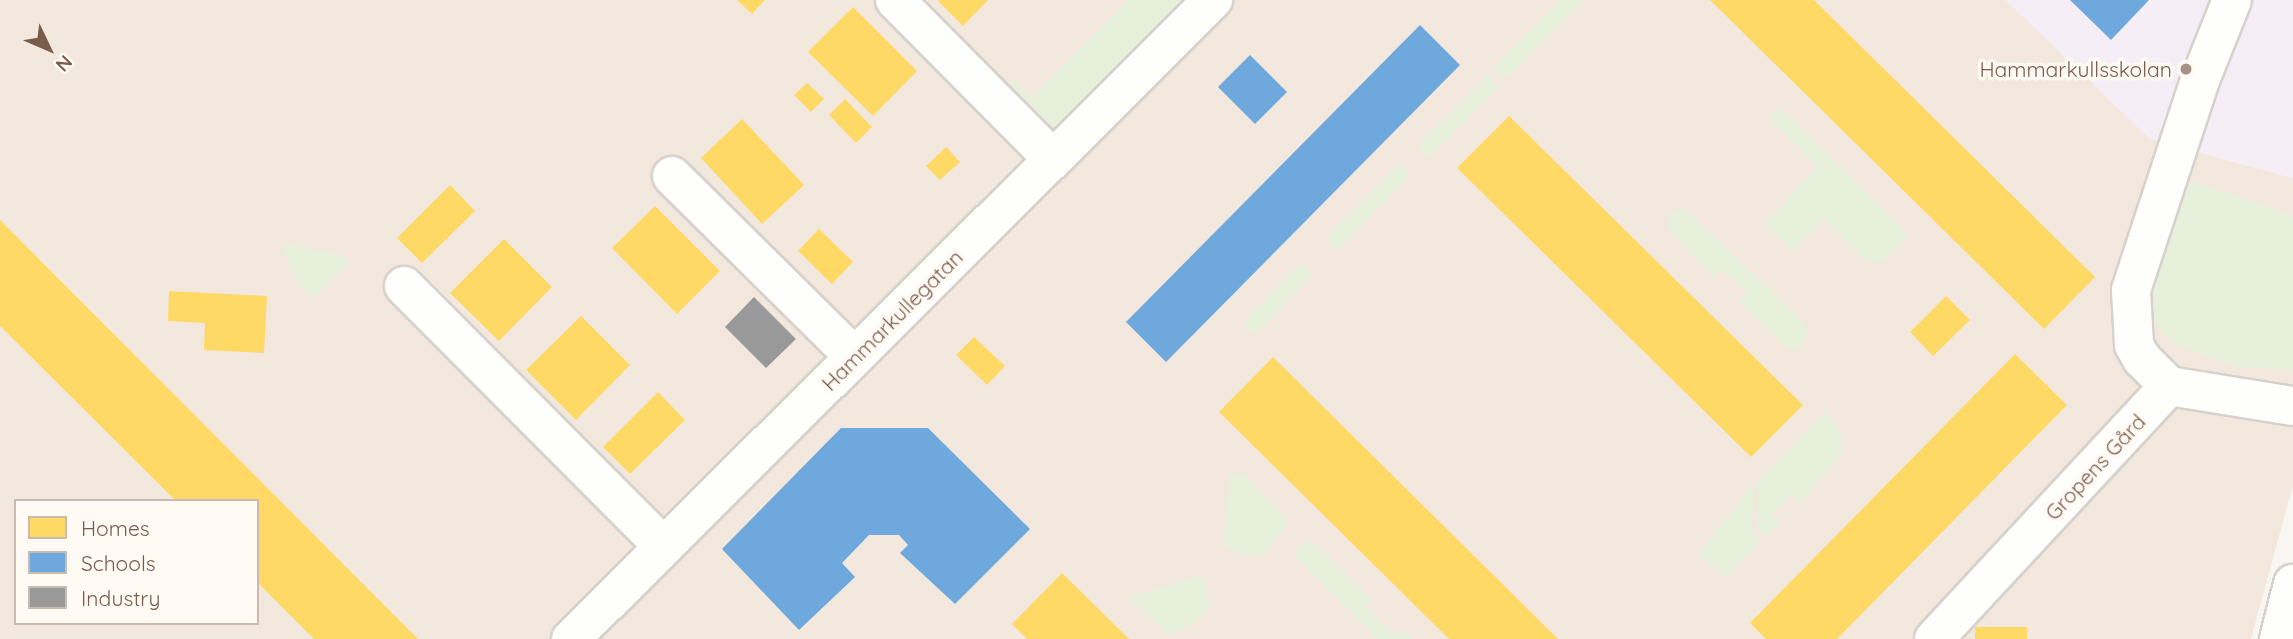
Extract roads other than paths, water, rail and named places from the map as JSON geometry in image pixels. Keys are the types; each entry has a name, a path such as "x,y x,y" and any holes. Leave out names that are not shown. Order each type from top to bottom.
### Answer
{"street":[{"path":"895,0 1053,159"},
{"name":"Hammarkullegatan","path":"571,639 1213,0"},
{"path":"2232,0 2200,80 2131,290 2134,345 2142,359 2169,386 2293,406"},
{"path":"672,176 855,357"},
{"path":"404,286 664,547"},
{"name":"Gropens Gård","path":"1934,639 2169,386"},
{"path":"2279,639 2293,584"}],"place":[{"name":"Hammarkullsskolan","path":"2186,69"}]}
